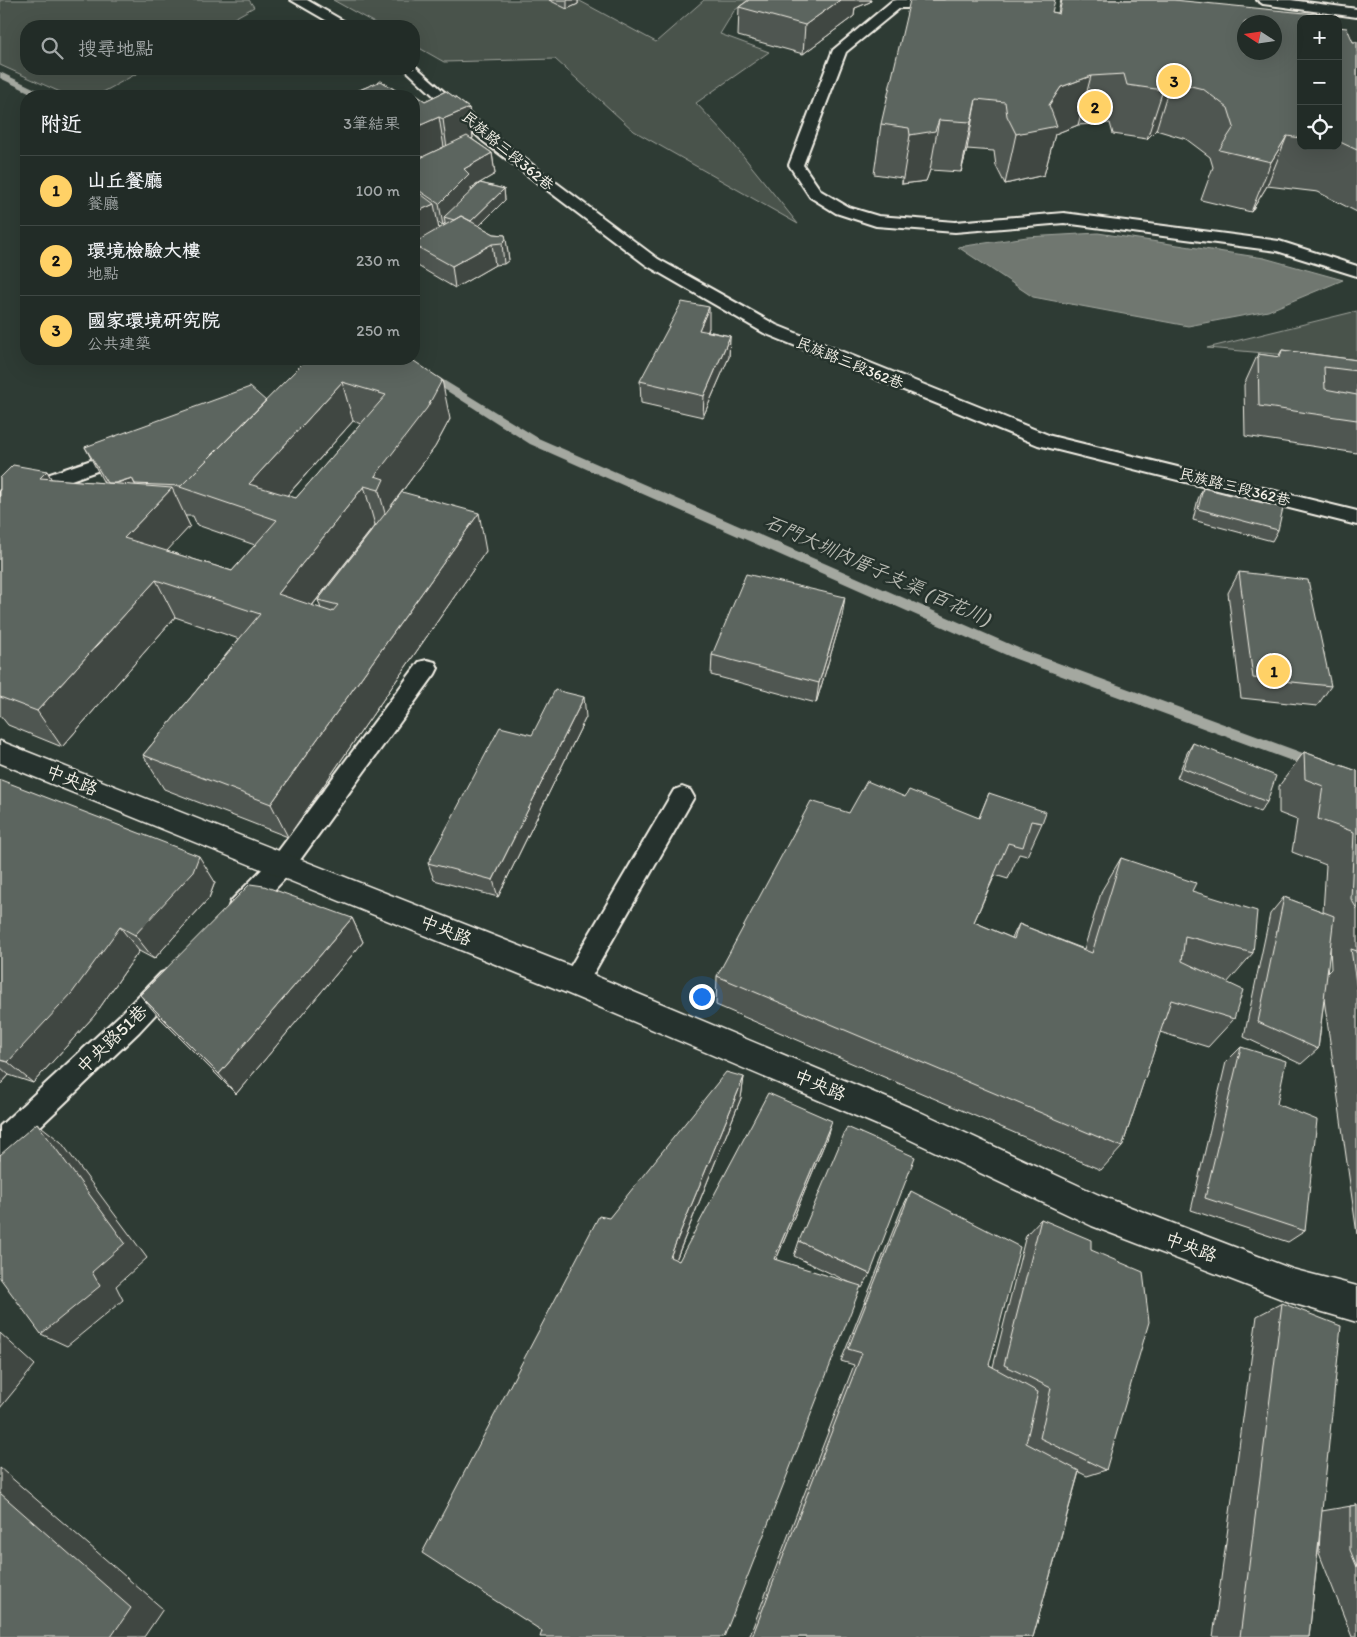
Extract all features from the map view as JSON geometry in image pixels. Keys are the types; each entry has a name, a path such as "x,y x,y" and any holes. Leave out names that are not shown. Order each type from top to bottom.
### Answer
{"street":[{"name":"中央路","path":"0,752 575,982 907,1122 1092,1209 1292,1286 1357,1304"}],"lane":[{"path":"297,0 334,20"},
{"path":"1263,0 1357,13"},
{"path":"958,4 897,4 840,50 796,165 815,194 842,210 876,221 955,227 1064,218 1279,246 1357,271"},
{"name":"民族路三段362巷","path":"419,75 489,139 652,262 770,329 1045,441 1357,518"},
{"path":"472,147 489,139"},
{"path":"0,498 142,449"},
{"path":"223,926 283,864 428,668"},
{"path":"575,982 682,798"},
{"name":"中央路51巷","path":"0,1145 130,1023 190,961"}],"shaded area":[{"path":"0,0 249,0 254,7 231,20 20,20 20,74 0,65"},
{"path":"333,0 578,0 656,42 704,0 748,0 734,11 720,34 769,52 696,103 727,136 798,224 634,131 555,59 444,62 420,48 420,20 369,20"},
{"path":"22,75 134,75 107,90 56,90"},
{"path":"1098,233 1264,258 1343,280 1268,311 1188,326 1033,297 958,247 1027,237"},
{"path":"1357,311 1357,361 1207,348"}],"building":[{"path":"749,0 840,0 805,25 739,7"},
{"path":"910,0 1055,0 1052,12 1059,14 1062,0 1174,0 1325,15 1297,15 1297,137 1287,136 1271,162 1219,150 1234,127 1228,108 1203,89 1171,81 1163,90 1127,85 1124,74 1091,76 1061,87 1049,105 1057,126 1016,134 1007,116 1005,102 976,99 971,122 939,120 935,131 910,135 909,128 881,124"},
{"path":"1342,27 1347,28 1353,42 1357,42 1357,150 1342,143"},
{"path":"381,81 395,90 359,90"},
{"path":"446,91 469,108 443,119 439,117 420,125 420,98 425,101"},
{"path":"467,136 492,153 464,169 469,174 439,204 420,191 420,158"},
{"path":"480,183 504,189 471,221 461,216 454,220 444,217"},
{"path":"420,194 434,204 420,210"},
{"path":"461,216 494,234 505,235 506,239 502,243 492,244 452,266 420,248 420,240"},
{"path":"682,302 709,307 699,330 730,336 704,396 640,381"},
{"path":"1282,350 1357,360 1357,371 1324,367 1325,389 1357,395 1357,420 1259,406 1258,354 1280,357"},
{"path":"301,365 420,365 442,380 427,408 375,476 384,479 379,490 364,486 278,594 332,612 338,605 318,600 402,492 479,513 271,804 143,755 260,614 156,580 37,711 0,697 0,478 13,465 47,471 40,478 172,488 124,538 232,571 277,520 180,487","holes":["342,382 386,395 296,498 249,484"]},
{"path":"250,387 266,401 181,486 135,484 132,478 115,483 107,483 85,447"},
{"path":"1203,488 1283,508 1278,530 1198,509"},
{"path":"1239,572 1308,580 1331,686 1253,678"},
{"path":"746,574 845,597 819,683 712,655"},
{"path":"555,690 584,697 493,880 428,863 500,727 532,735"},
{"path":"1193,743 1276,776 1267,802 1183,768"},
{"path":"1304,752 1357,771 1357,909 1351,899 1354,832 1318,819 1323,786 1305,779"},
{"path":"1,780 199,856 193,872 135,935 120,927 72,993 8,1062 0,1060"},
{"path":"867,781 905,797 909,790 979,818 989,793 1046,812 1042,823 1031,821 1023,847 1008,843 974,922 1014,939 1019,924 1092,953 1121,858 1196,883 1192,891 1257,911 1253,953 1185,936 1182,961 1243,990 1234,1019 1171,1000 1122,1147 717,976 811,801 849,813"},
{"path":"250,884 264,886 352,918 219,1074 140,995"},
{"path":"1284,897 1334,916 1318,1049 1258,1022"},
{"path":"1351,949 1357,951 1357,990"},
{"path":"1241,1047 1286,1061 1277,1104 1317,1120 1305,1231 1205,1198"},
{"path":"726,1072 744,1077 670,1257 679,1261 768,1093 832,1121 774,1259 861,1286 724,1637 540,1637 542,1631 422,1553 599,1216 609,1218"},
{"path":"37,1123 125,1243 92,1272 100,1286 41,1334 0,1278 0,1155"},
{"path":"847,1127 915,1157 870,1274 799,1241"},
{"path":"911,1191 1020,1247 989,1365 1038,1392 1026,1443 1079,1471 1033,1637 752,1637 862,1353 848,1349"},
{"path":"1041,1219 1091,1240 1091,1250 1143,1272 1149,1322 1106,1470 1040,1438 1051,1388 1004,1365"},
{"path":"1282,1303 1341,1326 1309,1637 1240,1637"},
{"path":"0,1493 131,1608 111,1637 0,1637"},
{"path":"1357,1505 1357,1567 1350,1550 1350,1506"}],"waterway":[{"name":"石門大圳內厝子支渠 (百花川)","path":"0,75 31,90"},
{"name":"石門大圳內厝子支渠 (百花川)","path":"412,365 534,441 1018,654 1357,779"}],"place":[{"name":"國家環境研究院","path":"1174,81"},
{"name":"環境檢驗大樓","path":"1095,107"},
{"name":"山丘餐廳","path":"1274,671"}]}
